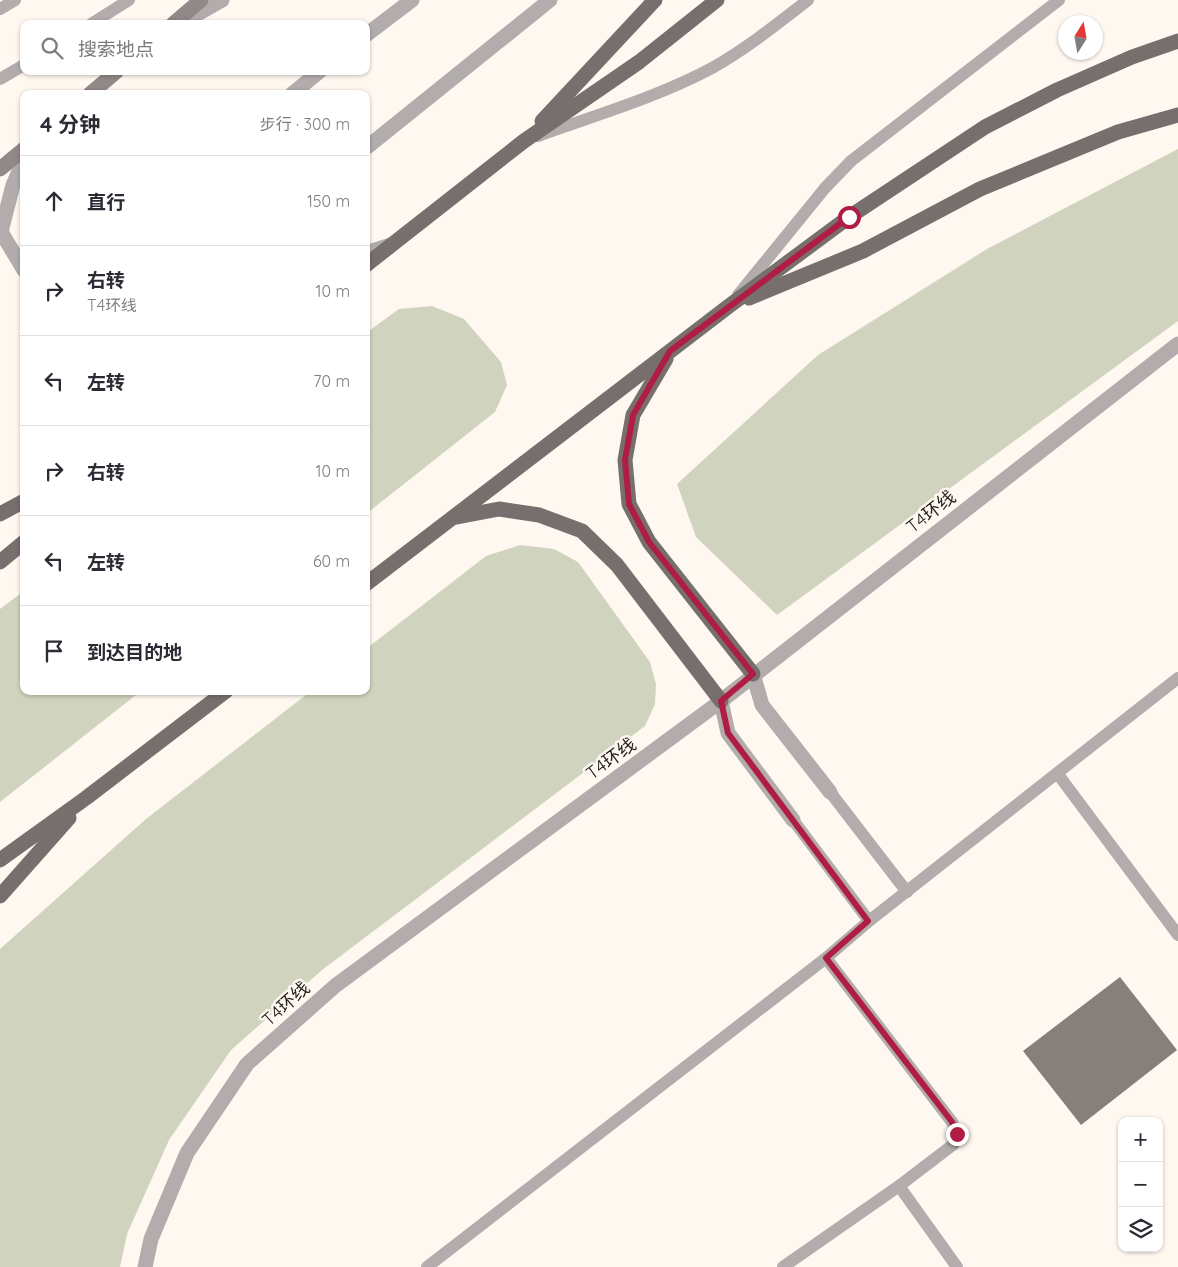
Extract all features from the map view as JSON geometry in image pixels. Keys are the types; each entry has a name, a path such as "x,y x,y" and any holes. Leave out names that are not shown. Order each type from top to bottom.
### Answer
{"main road":[{"path":"178,20 201,0"},
{"path":"524,141 655,0"},
{"path":"370,262 524,141 639,62 717,0"},
{"path":"370,581 729,306 849,217 985,127 1057,90 1132,58 1178,41"},
{"path":"95,90 112,75"},
{"path":"729,306 863,251 980,190 1118,132 1178,115"},
{"path":"0,169 20,152"},
{"path":"670,351 633,415 625,460 629,504 649,542 753,674"},
{"path":"0,514 20,503"},
{"path":"453,518 499,509 539,515 582,531 616,565 721,701"},
{"path":"0,562 20,545"},
{"path":"0,860 86,798 221,695"},
{"path":"0,896 86,798"}],"street":[{"path":"187,20 222,0"},
{"path":"370,33 412,0"},
{"path":"370,145 550,0"},
{"path":"297,90 315,75"},
{"path":"20,169 13,185 1,232 20,263"},
{"path":"370,252 390,245"},
{"name":"T4环线","path":"145,1267 151,1240 187,1154 248,1064 334,986 721,701 753,674 1178,344"},
{"path":"753,674 762,705 830,792"},
{"path":"721,701 728,733 793,820"}],"lane":[{"path":"0,9 15,0"},
{"path":"97,20 129,0"},
{"path":"524,141 654,93 711,68 756,40 808,0"},
{"path":"729,306 825,188 851,161 1058,0"},
{"path":"0,78 20,67"},
{"path":"433,1265 826,958 868,921 1178,678"},
{"path":"1057,773 1178,935"},
{"path":"830,792 907,892"},
{"path":"793,820 868,921"},
{"path":"783,1267 899,1186 954,1144 957,1134 952,1122 826,958"},
{"path":"899,1186 957,1267"}],"green space":[{"path":"1178,149 1178,321 777,615 696,537 677,484 818,355 987,249"},
{"path":"432,306 464,319 501,362 507,385 495,412 370,511 370,330 399,309"},
{"path":"520,545 554,549 578,562 650,662 656,684 655,704 645,726 322,970 231,1050 169,1140 127,1234 120,1267 0,1267 0,949 146,819 306,695 370,695 370,646 486,556"},
{"path":"20,594 20,695 136,695 0,802 0,609"}],"building":[{"path":"1120,977 1177,1050 1081,1125 1023,1051"}],"route":[{"path":"849,217 670,351 633,415 625,460 629,504 649,542 753,674 721,701 728,733 868,921 826,958 952,1122 957,1134"}]}
